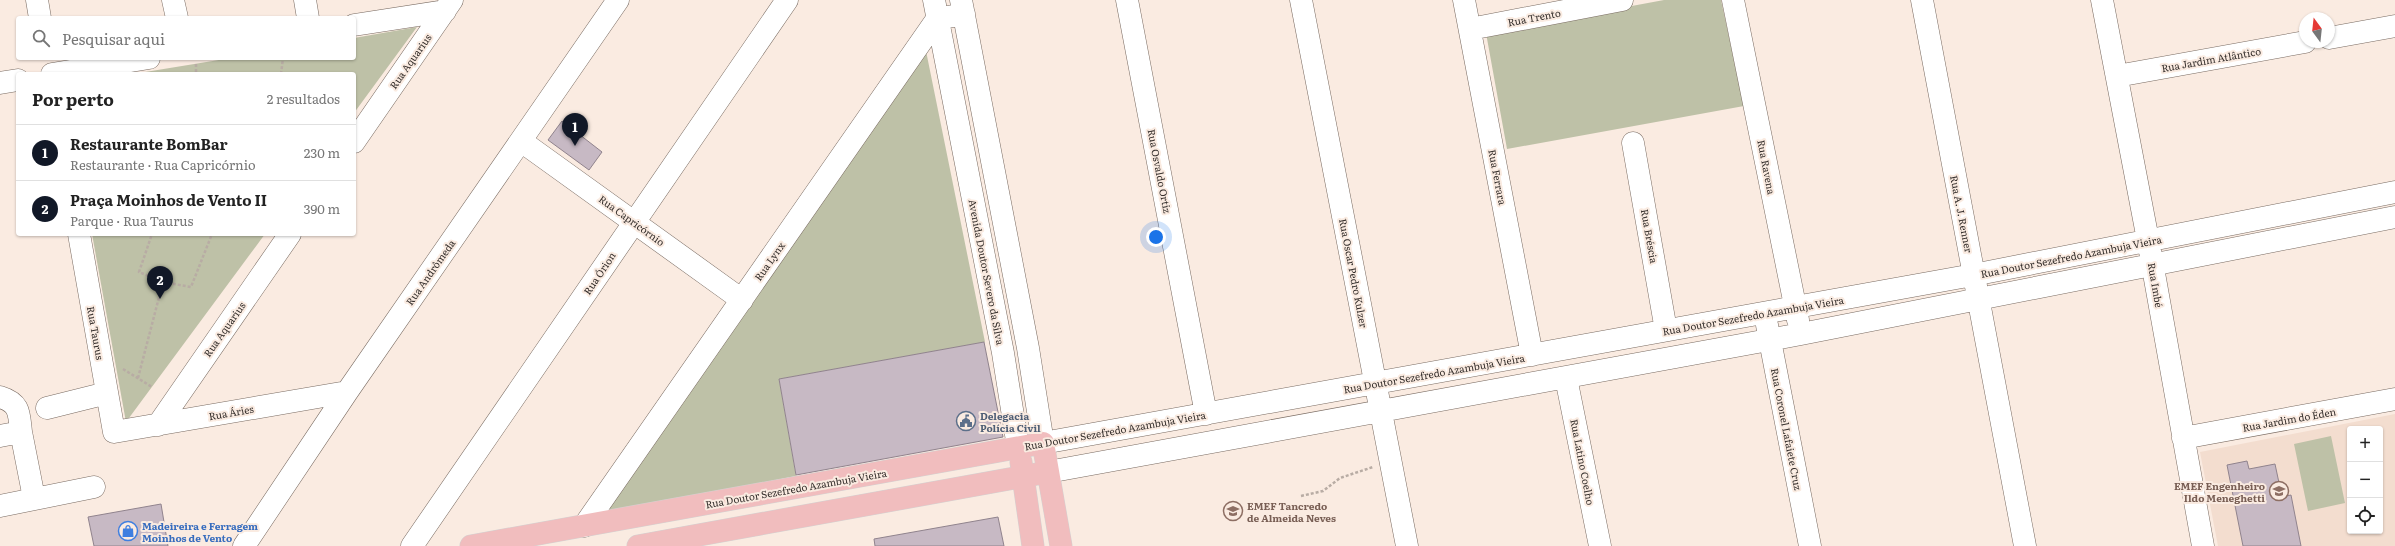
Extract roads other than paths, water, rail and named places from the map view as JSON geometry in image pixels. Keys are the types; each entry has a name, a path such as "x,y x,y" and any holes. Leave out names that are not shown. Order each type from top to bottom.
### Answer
{"main road":[{"name":"Rua Doutor Sezefredo Azambuja Vieira","path":"471,546 1043,443"},
{"path":"1043,443 1061,546"},
{"name":"Avenida Doutor Severo da Silva","path":"1018,447 1033,546"},
{"path":"638,546 1048,472"},
{"path":"843,479 846,508"}],"street":[{"path":"37,0 40,16"},
{"path":"173,0 177,16"},
{"path":"305,0 308,16"},
{"name":"Rua Andrômeda","path":"244,546 347,392 618,0"},
{"name":"Rua Órion","path":"412,546 633,222 787,0"},
{"name":"Rua Osvaldo Ortiz","path":"1127,0 1206,414"},
{"name":"Rua Oscar Pedro Kulzer","path":"1301,0 1407,546"},
{"name":"Rua Ferrara","path":"1464,0 1532,355"},
{"name":"Rua Trento","path":"1470,29 1622,0"},
{"name":"Rua Ravena","path":"1733,0 1801,334"},
{"name":"Rua A. J. Renner","path":"1922,0 2025,546"},
{"name":"Rua Imbé","path":"2102,0 2148,240 2203,546"},
{"path":"356,25 448,6"},
{"name":"Rua Aquarius","path":"356,139 448,6"},
{"path":"936,9 963,7 1028,348 1043,443"},
{"name":"Rua Lynx","path":"584,526 742,300 936,9"},
{"name":"Avenida Doutor Severo da Silva","path":"936,9 1003,353 1018,447"},
{"path":"2335,37 2395,26"},
{"name":"Rua Jardim Atlântico","path":"2117,76 2299,43"},
{"path":"48,60 50,72"},
{"path":"63,72 137,60"},
{"path":"0,83 16,80"},
{"name":"Rua Capricórnio","path":"521,141 742,300"},
{"name":"Rua Bréscia","path":"1633,143 1666,330"},
{"name":"Rua Doutor Sezefredo Azambuja Vieira","path":"1043,443 1973,275 2395,192"},
{"path":"1048,472 1770,340 2395,218"},
{"name":"Rua Taurus","path":"79,236 114,432"},
{"name":"Rua Aquarius","path":"158,424 289,236"},
{"name":"Rua Coronel Lafaiete Cruz","path":"1764,312 1810,546"},
{"path":"1003,353 1028,348"},
{"name":"Rua Latino Coelho","path":"1566,378 1600,546"},
{"name":"Rua Áries","path":"114,432 347,392"},
{"path":"47,408 107,393"},
{"path":"0,397 11,400 18,410 34,498"},
{"name":"Rua Jardim do Éden","path":"2183,438 2395,399"},
{"path":"0,436 22,432"},
{"path":"0,506 94,487"}],"place":[{"name":"Restaurante BomBar","path":"575,146"},
{"name":"Praça Moinhos de Vento II","path":"160,299"},
{"name":"Delegacia Polícia Civil","path":"966,421"},
{"name":"EMEF Engenheiro Ildo Meneghetti","path":"2279,491"},
{"name":"EMEF Tancredo de Almeida Neves","path":"1233,511"},
{"name":"Madeireira e Ferragem Moinhos de Vento","path":"128,531"}]}
